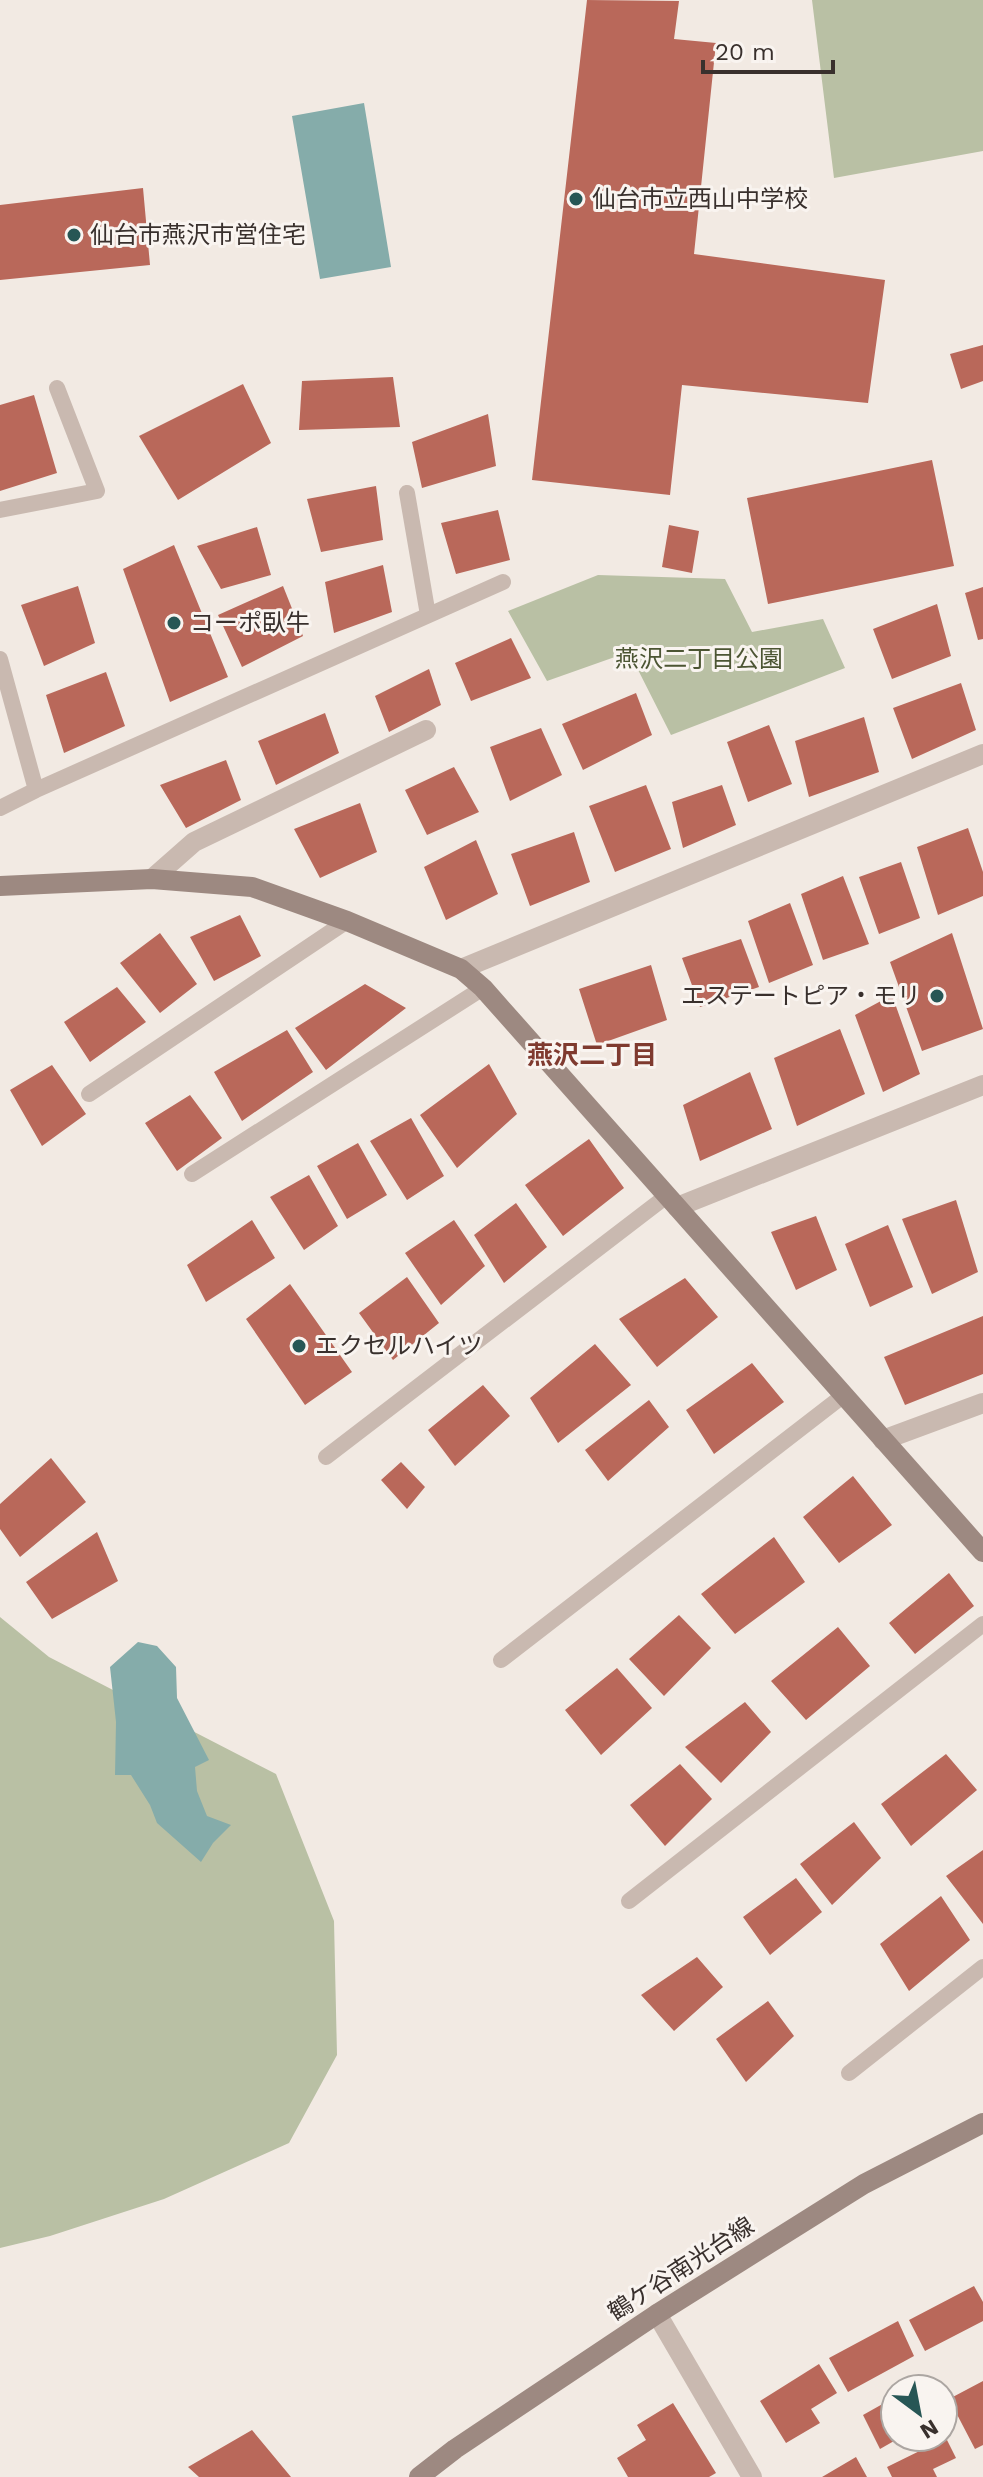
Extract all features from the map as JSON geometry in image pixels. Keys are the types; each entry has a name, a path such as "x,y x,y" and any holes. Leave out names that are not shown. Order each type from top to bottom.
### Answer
{"street":[{"path":"152,879 194,842 426,730"},
{"path":"461,969 983,754"},
{"path":"0,886 152,879 252,887 347,921 461,969 483,988 983,1552"},
{"path":"672,1201 983,1085"},
{"path":"883,1440 983,1403"},
{"name":"鶴ケ谷南光台線","path":"419,2477 455,2449 657,2314 864,2184 983,2123"},
{"path":"657,2314 752,2477"}],"lane":[{"path":"0,510 97,491 57,388"},
{"path":"407,493 428,615"},
{"path":"0,808 503,582"},
{"path":"0,659 36,790"},
{"path":"89,1094 347,921"},
{"path":"192,1174 483,988"},
{"path":"326,1457 672,1201"},
{"path":"501,1660 844,1395"},
{"path":"629,1901 983,1624"},
{"path":"849,2073 983,1967"}],"green space":[{"path":"812,0 983,0 983,151 834,178"},
{"name":"燕沢二丁目公園","path":"598,575 725,579 752,632 823,619 845,668 671,735 629,652 547,681 508,611"},
{"path":"0,1617 49,1657 276,1774 334,1921 337,2055 289,2143 164,2199 50,2236 0,2248"}],"water":[{"path":"364,103 391,267 320,279 292,116"},
{"path":"138,1642 157,1646 176,1667 177,1698 209,1760 195,1767 197,1791 207,1816 231,1825 213,1843 201,1862 157,1823 150,1805 131,1775 115,1775 116,1722 110,1667"}],"building":[{"path":"587,0 679,1 674,39 716,43 694,254 885,280 868,403 682,385 670,495 532,480"},
{"name":"仙台市燕沢市営住宅","path":"143,188 150,265 0,280 0,205"},
{"path":"983,345 983,381 961,389 950,354"},
{"path":"393,377 400,427 299,430 302,381"},
{"path":"243,384 271,443 178,500 139,436"},
{"path":"34,395 57,473 0,491 0,405"},
{"path":"488,414 496,466 422,488 412,442"},
{"path":"932,460 954,566 768,604 747,498"},
{"path":"376,486 383,540 321,552 307,499"},
{"path":"498,510 510,560 456,574 441,523"},
{"path":"669,525 699,531 692,573 662,567"},
{"path":"257,527 271,575 221,589 197,546"},
{"name":"コーポ臥牛","path":"174,545 228,677 170,702 123,569"},
{"path":"383,565 392,612 334,633 325,582"},
{"path":"78,586 95,643 44,666 21,605"},
{"path":"283,586 303,636 242,667 218,615"},
{"path":"983,587 983,639 978,640 965,593"},
{"path":"937,604 951,656 892,679 873,629"},
{"path":"511,638 531,678 471,701 455,663"},
{"path":"429,669 441,705 389,732 375,696"},
{"path":"106,672 125,726 64,753 46,695"},
{"path":"961,683 976,730 912,759 893,708"},
{"path":"636,693 652,735 583,770 562,724"},
{"path":"325,713 339,753 276,785 258,741"},
{"path":"864,717 879,772 809,797 795,741"},
{"path":"769,725 792,784 748,802 727,742"},
{"path":"541,728 562,775 510,801 490,747"},
{"path":"226,760 241,800 186,828 160,785"},
{"path":"454,767 479,812 427,835 405,790"},
{"path":"646,785 671,849 615,872 589,806"},
{"path":"722,785 736,825 683,848 672,802"},
{"path":"360,803 377,852 320,878 294,829"},
{"path":"968,828 983,872 983,896 938,915 917,847"},
{"path":"574,832 590,882 530,906 511,854"},
{"path":"476,840 498,894 446,920 424,867"},
{"path":"901,862 920,918 879,934 859,877"},
{"path":"843,876 869,944 823,960 801,894"},
{"path":"790,903 813,965 769,983 748,921"},
{"path":"240,915 261,956 214,981 190,937"},
{"path":"160,933 197,984 160,1013 120,963"},
{"name":"エステートピア・モリ","path":"952,933 983,1029 922,1051 890,962"},
{"path":"741,939 759,987 700,1007 682,958"},
{"path":"651,965 667,1020 597,1045 579,989"},
{"path":"365,984 406,1008 326,1070 295,1028"},
{"path":"117,987 146,1022 90,1062 64,1022"},
{"path":"892,995 920,1074 883,1092 855,1015"},
{"path":"840,1029 865,1094 797,1126 774,1058"},
{"path":"287,1030 313,1072 242,1121 214,1072"},
{"path":"489,1064 517,1114 457,1168 420,1115"},
{"path":"52,1065 86,1114 42,1146 10,1090"},
{"path":"750,1072 772,1129 700,1161 683,1105"},
{"path":"190,1095 222,1138 177,1171 145,1123"},
{"path":"411,1118 444,1176 407,1200 370,1141"},
{"path":"589,1139 624,1188 563,1236 525,1185"},
{"path":"358,1143 387,1195 347,1219 317,1166"},
{"path":"309,1175 338,1226 304,1250 270,1197"},
{"path":"956,1200 978,1272 932,1294 902,1219"},
{"path":"516,1203 547,1247 504,1283 474,1235"},
{"path":"816,1216 837,1270 796,1290 771,1232"},
{"path":"252,1220 275,1258 206,1302 187,1265"},
{"path":"454,1220 485,1266 441,1305 405,1253"},
{"path":"888,1225 913,1287 870,1307 845,1244"},
{"path":"407,1277 439,1323 393,1360 359,1313"},
{"path":"685,1278 718,1317 657,1367 619,1319"},
{"name":"エクセルハイツ","path":"290,1284 352,1372 305,1405 246,1319"},
{"path":"983,1316 983,1374 905,1405 884,1357"},
{"path":"595,1344 631,1385 558,1443 530,1398"},
{"path":"752,1363 784,1402 714,1454 686,1410"},
{"path":"483,1385 510,1416 455,1466 428,1430"},
{"path":"649,1400 669,1427 608,1481 585,1450"},
{"path":"51,1458 86,1502 20,1557 0,1529 0,1504"},
{"path":"401,1462 425,1487 407,1509 381,1480"},
{"path":"853,1476 892,1525 839,1563 803,1517"},
{"path":"97,1532 118,1581 52,1619 26,1582"},
{"path":"774,1537 805,1582 735,1634 701,1594"},
{"path":"949,1573 974,1606 915,1654 889,1623"},
{"path":"679,1615 711,1648 664,1696 629,1659"},
{"path":"838,1627 870,1666 806,1720 771,1681"},
{"path":"617,1668 652,1708 601,1755 565,1710"},
{"path":"745,1702 771,1732 721,1783 685,1747"},
{"path":"946,1754 977,1790 911,1846 881,1804"},
{"path":"680,1764 712,1799 665,1846 630,1805"},
{"path":"854,1822 881,1858 832,1905 800,1864"},
{"path":"983,1850 983,1924 946,1876"},
{"path":"796,1878 822,1912 770,1955 743,1917"},
{"path":"941,1896 970,1940 909,1991 880,1944"},
{"path":"697,1957 723,1987 674,2031 641,1995"},
{"path":"768,2001 794,2036 746,2082 716,2039"},
{"path":"974,2286 983,2302 983,2321 925,2351 909,2320"},
{"path":"898,2321 914,2356 848,2392 829,2358"},
{"path":"819,2364 837,2393 811,2409 820,2423 786,2443 760,2401"},
{"path":"983,2381 983,2445 975,2449 959,2418 959,2394"},
{"path":"673,2403 716,2473 709,2477 628,2477 617,2458 646,2440 637,2425"},
{"path":"879,2406 879,2447 863,2415"},
{"path":"252,2430 291,2477 199,2477 188,2467"},
{"path":"915,2453 954,2453 956,2458 933,2469 937,2477 892,2477 887,2467"},
{"path":"856,2457 867,2477 822,2477"}],"place":[{"name":"仙台市立西山中学校","path":"576,199"},
{"name":"仙台市燕沢市営住宅","path":"74,235"},
{"name":"コーポ臥牛","path":"174,623"},
{"name":"エステートピア・モリ","path":"937,996"},
{"name":"エクセルハイツ","path":"299,1346"}],"district":[{"name":"燕沢二丁目","path":"592,1055"}]}
